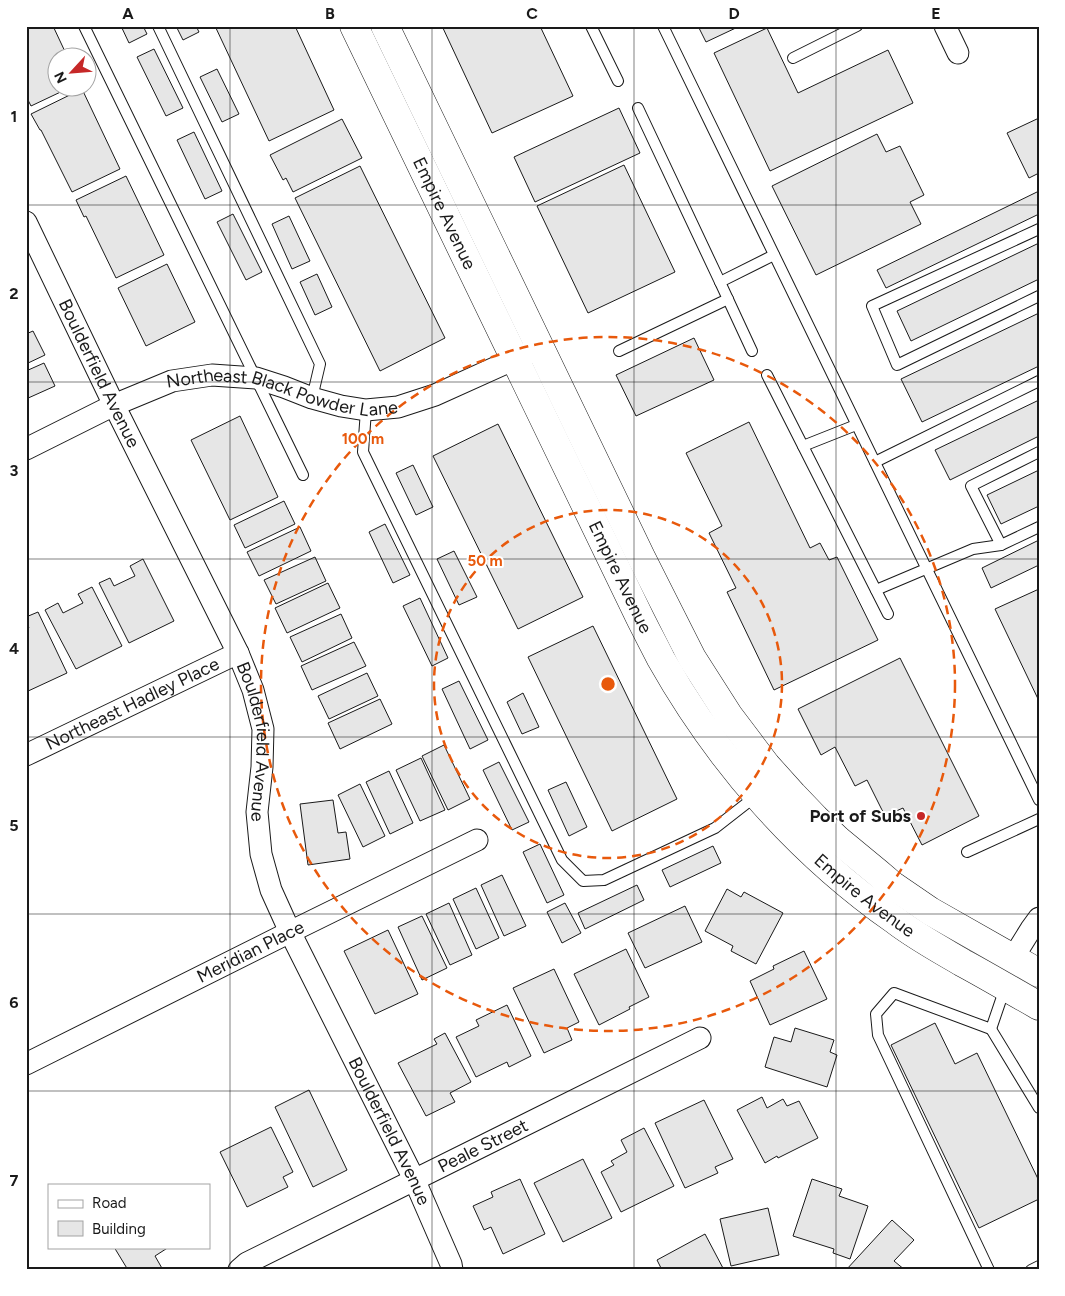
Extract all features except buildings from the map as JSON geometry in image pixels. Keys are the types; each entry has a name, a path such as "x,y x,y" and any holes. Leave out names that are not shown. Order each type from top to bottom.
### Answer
{"highway":[{"name":"Empire Avenue","path":"354,26 527,353 711,690 747,740 777,777 815,818 878,873 930,911 1039,974"},
{"name":"Empire Avenue","path":"385,26 660,658 699,720 757,796 795,838 861,895 923,940 1039,1006"}],"street":[{"path":"946,26 958,53"},
{"name":"Boulderfield Avenue","path":"26,222 114,405 238,653 253,690 263,729 262,767 257,812 261,854 271,890 290,932 414,1178 452,1270"},
{"name":"Northeast Black Powder Lane","path":"26,449 114,405 172,381 212,375 256,378 312,398 341,406 366,410 398,407 435,395 527,353"},
{"name":"Northeast Hadley Place","path":"26,755 238,653"},
{"name":"Meridian Place","path":"26,1064 477,840"},
{"path":"1013,958 1039,918"},
{"name":"Peale Street","path":"240,1270 247,1263 414,1178 700,1038"}],"lane":[{"path":"84,26 302,475"},
{"path":"158,26 320,364 312,398"},
{"path":"591,26 618,81"},
{"path":"663,26 1039,800"},
{"path":"793,58 857,26"},
{"path":"638,108 752,351"},
{"path":"1039,228 872,306 897,364 1039,296"},
{"path":"720,282 774,255"},
{"path":"618,351 728,299"},
{"path":"767,375 888,614"},
{"path":"874,462 1039,381"},
{"path":"366,410 363,452 562,860 583,881 604,880 715,828 757,796"},
{"path":"803,446 856,425"},
{"path":"1001,545 971,486 1039,452"},
{"path":"876,590 973,549 1001,545 1039,527"},
{"path":"967,852 1039,819"},
{"path":"991,1029 1006,988"},
{"path":"989,1270 878,1035 876,1014 894,993 991,1029 1039,1108"},
{"path":"1031,1270 1039,1266"}],"place":[{"name":"Port of Subs","path":"921,816"}]}
